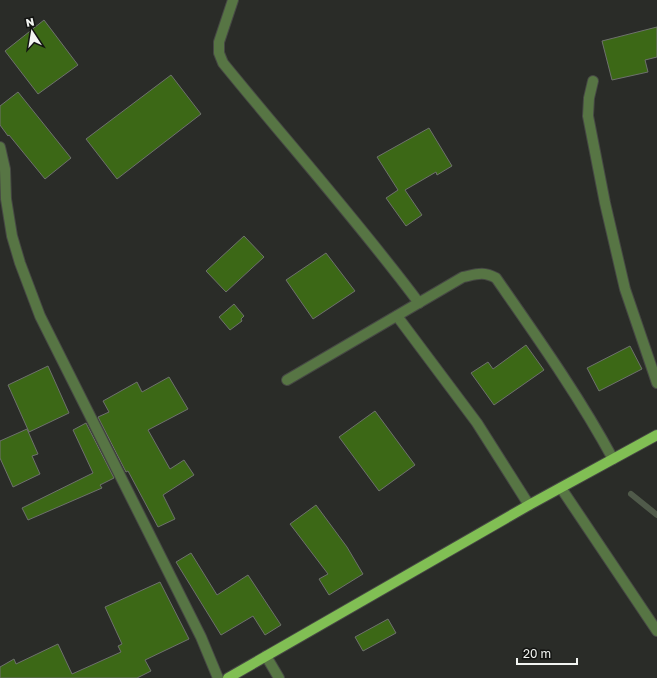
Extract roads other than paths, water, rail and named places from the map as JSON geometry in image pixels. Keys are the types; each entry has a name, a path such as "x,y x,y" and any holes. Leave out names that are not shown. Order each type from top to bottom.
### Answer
{"main road":[{"path":"228,678 529,505 657,435"}],"street":[{"path":"233,0 219,42 219,53 223,63 298,155 380,251 419,303"},
{"path":"593,81 589,98 588,116 604,203 625,289 657,383"},
{"path":"0,147 5,168 6,199 12,236 20,264 40,316 202,637 218,678"},
{"path":"287,380 463,277 480,273 488,274 496,278 563,375 597,429 613,459"},
{"path":"397,316 477,423 529,505"},
{"path":"561,488 657,631"},
{"path":"266,656 279,678"}],"waterway":[{"path":"631,494 657,515"}]}
